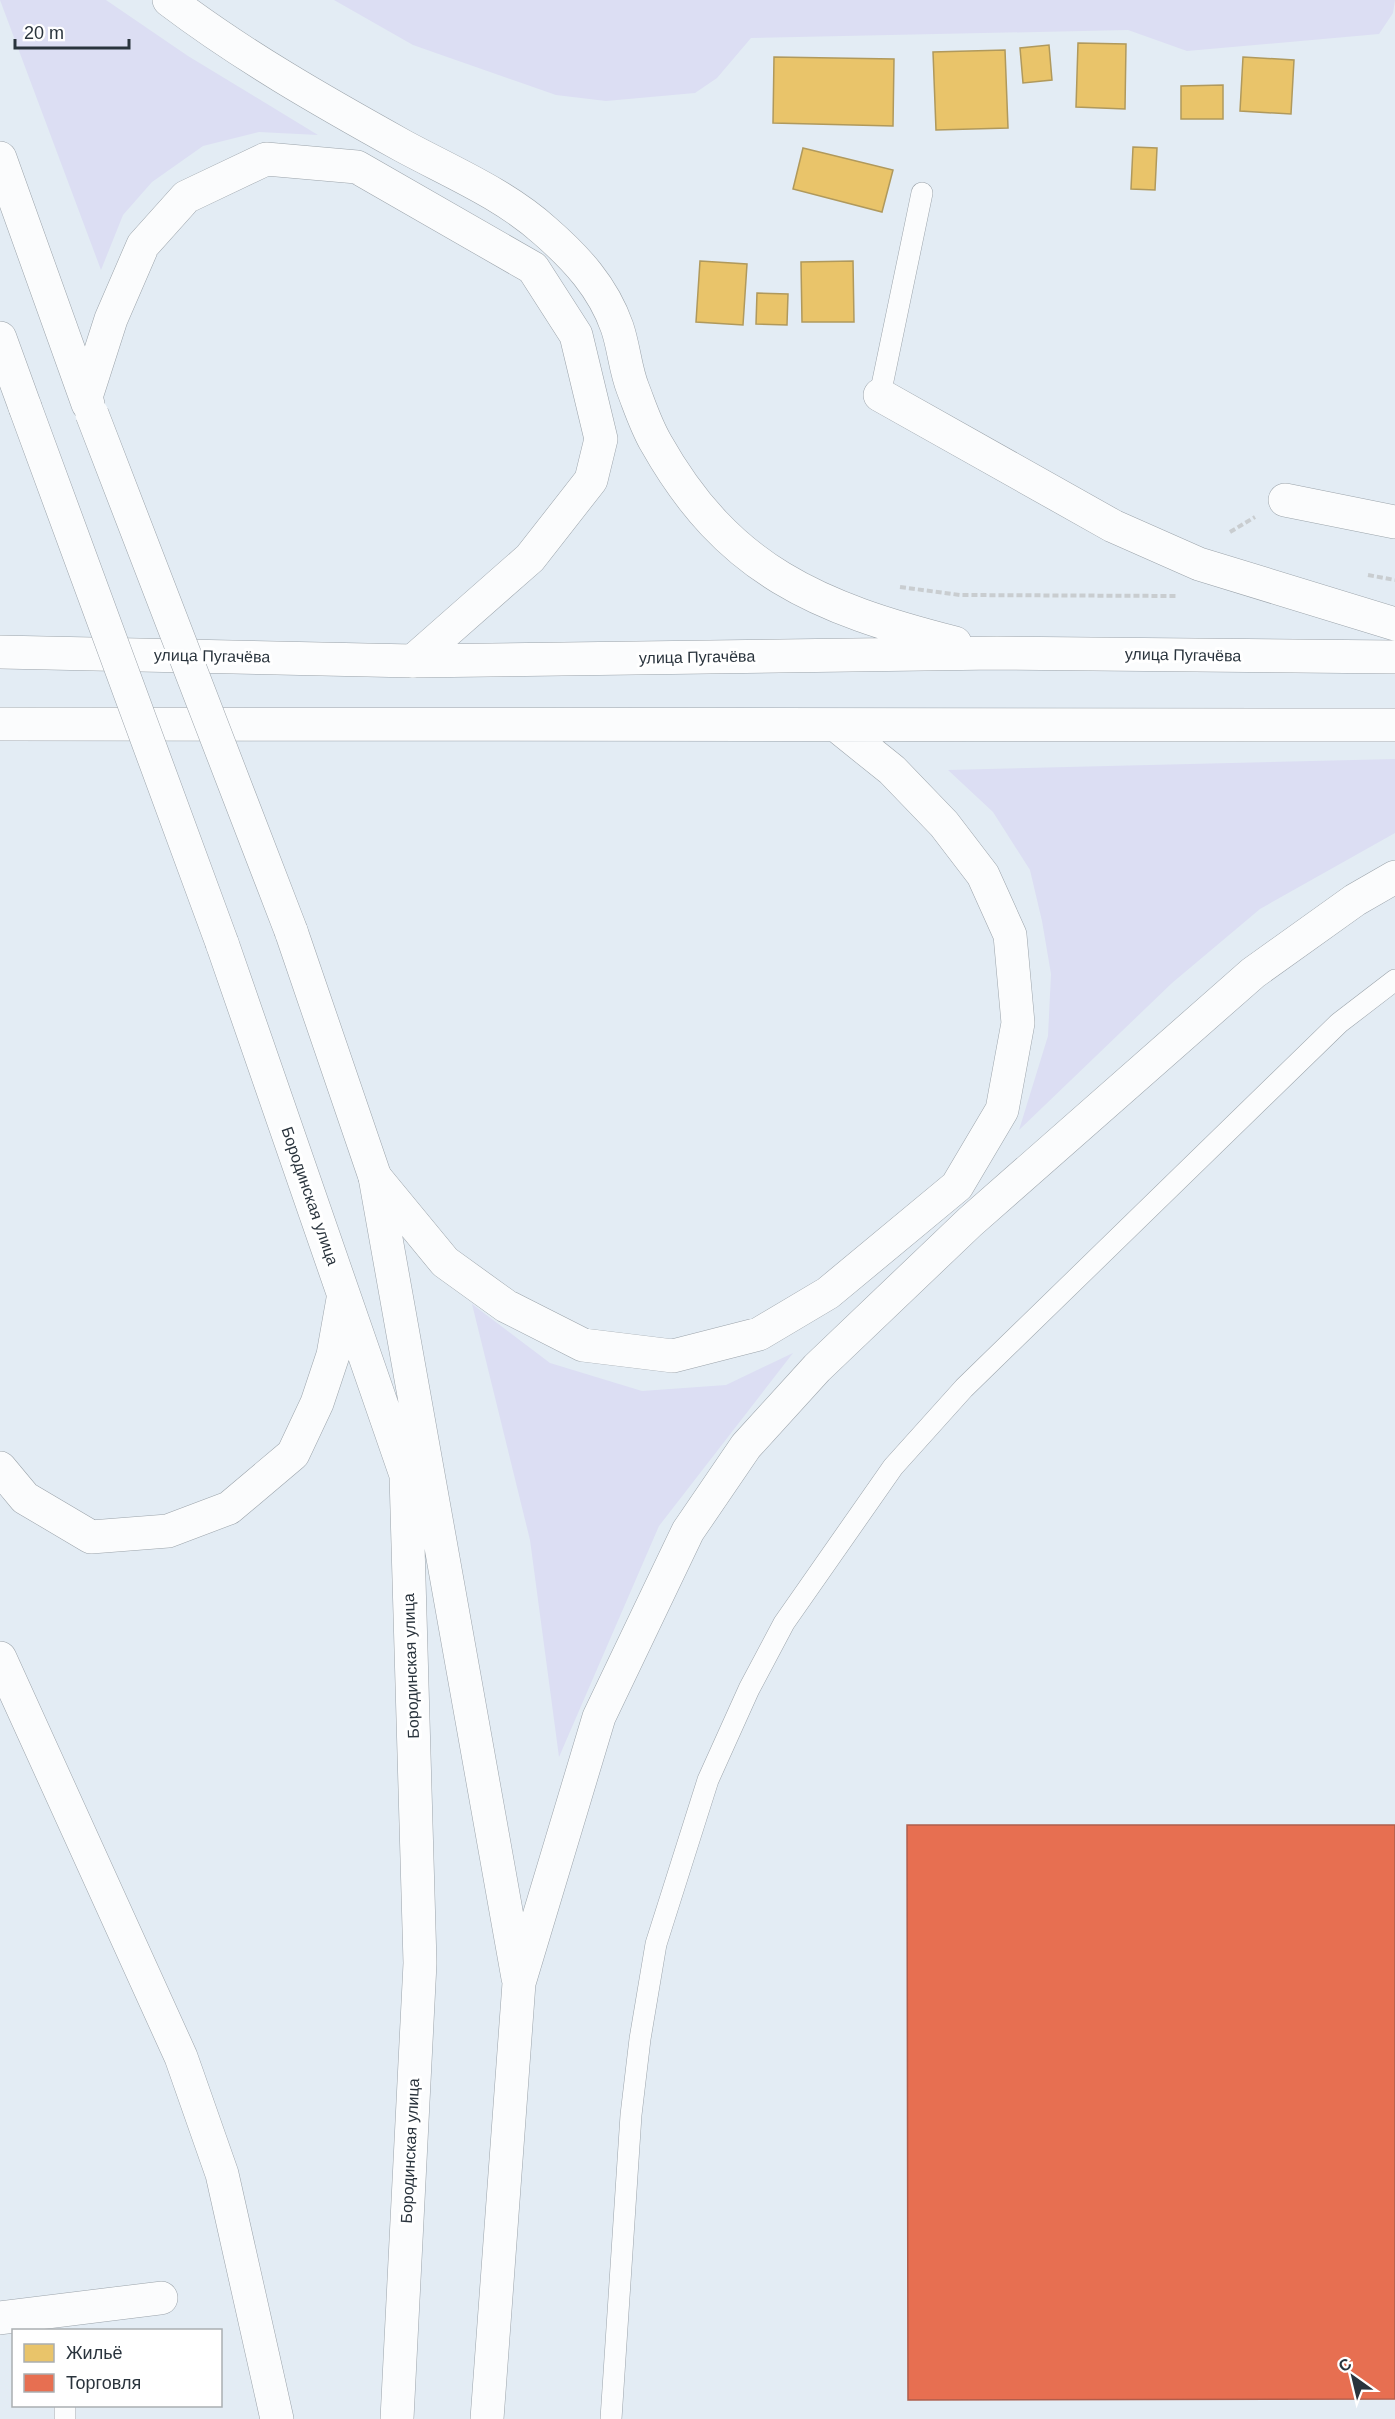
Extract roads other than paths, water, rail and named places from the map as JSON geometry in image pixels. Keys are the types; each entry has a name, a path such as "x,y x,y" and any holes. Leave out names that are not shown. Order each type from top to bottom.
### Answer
{"main road":[{"path":"169,0 216,36 309,94 517,208 568,252 591,278 607,303 618,329 631,384 655,442 716,528 748,556 783,581 824,601 908,631 997,653"},
{"path":"0,158 89,406 291,931 375,1177 519,1983"},
{"path":"89,406 111,319 143,245 186,197 266,159 357,167 534,268 576,335 601,439 591,480 530,558 413,661"},
{"name":"Бородинская улица","path":"0,338 222,943 406,1475 420,1963 397,2419"},
{"path":"880,395 1113,526 1200,564 1395,624"},
{"path":"1285,500 1395,522"},
{"name":"улица Пугачёва","path":"0,652 413,661 997,653 1395,657"},
{"path":"375,1177 445,1262 506,1306 582,1345 674,1356 759,1334 828,1293 957,1186 1002,1110 1018,1023 1010,935 983,875 944,824 892,770 836,725"},
{"path":"7,729 1395,725"},
{"path":"487,2419 519,1983 599,1717 688,1531 746,1446 817,1368 970,1222 1253,973 1355,900 1395,878"},
{"path":"0,1468 25,1498 91,1537 168,1532 229,1508 293,1455 318,1403 333,1355 344,1294"},
{"path":"0,1658 181,2058 222,2174 277,2419"},
{"path":"0,2318 62,2320 161,2298"}],"lane":[{"path":"880,395 922,193"},
{"path":"611,2419 631,2115 640,2039 656,1944 708,1780 749,1689 784,1623 892,1467 963,1388 1339,1023 1395,980"}]}
